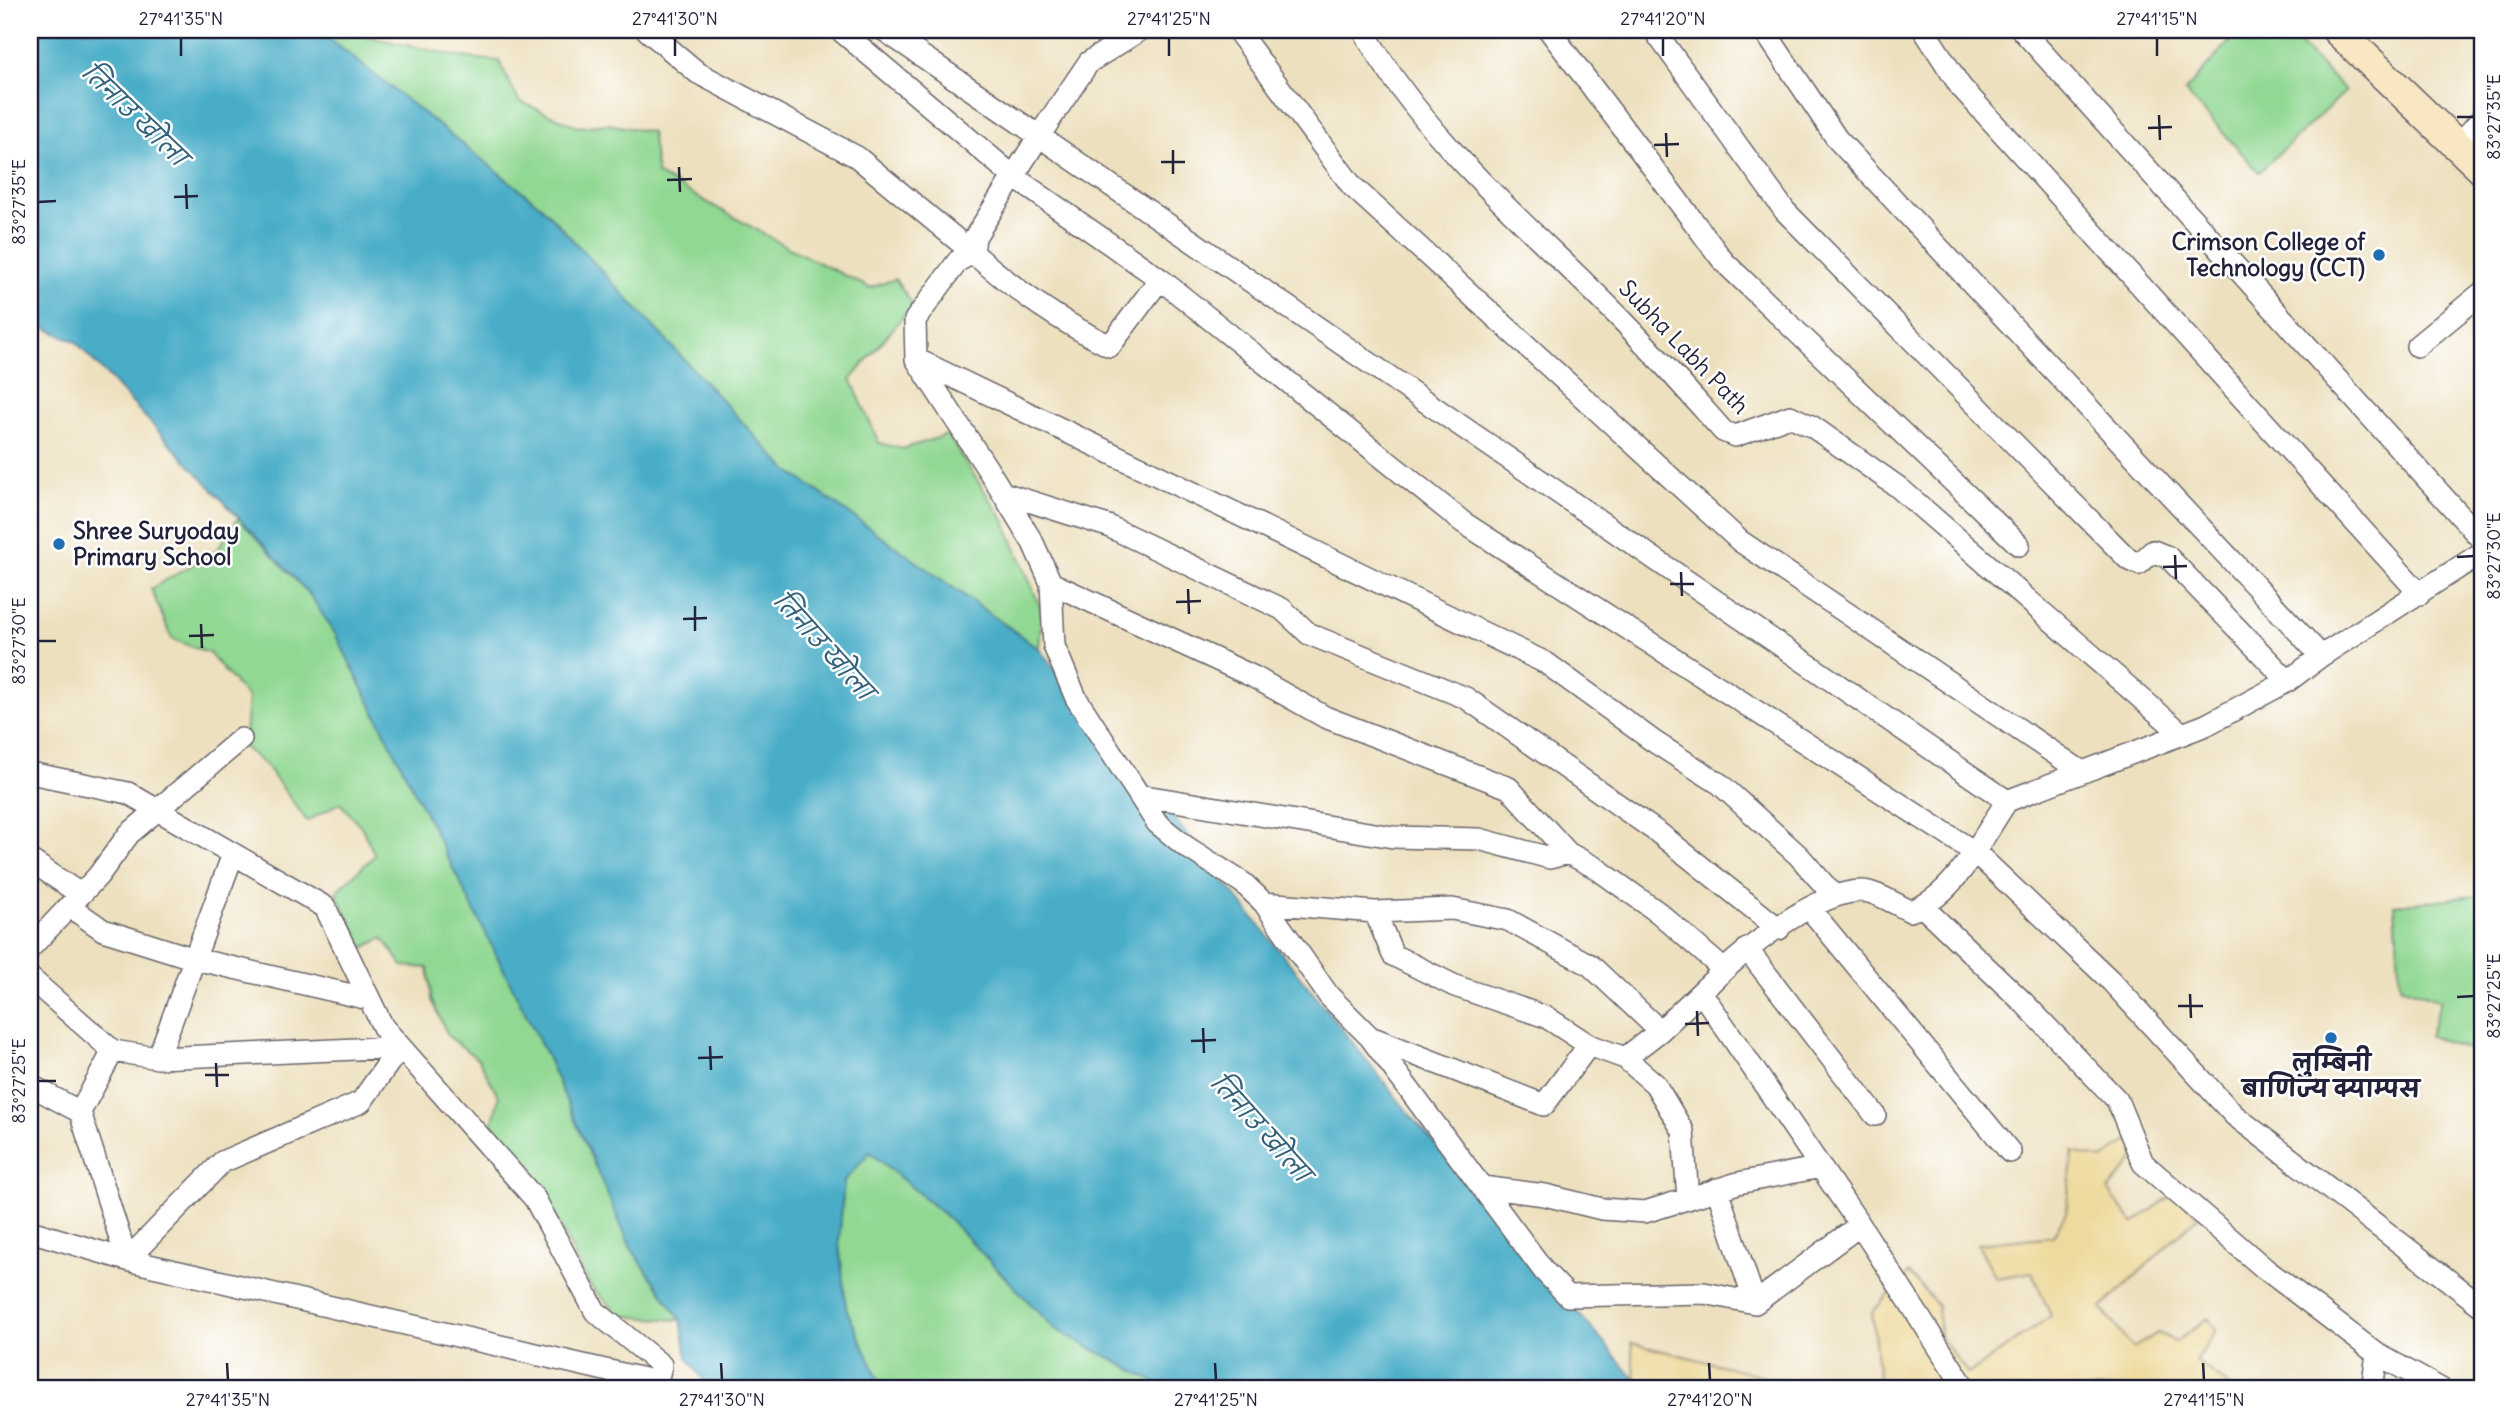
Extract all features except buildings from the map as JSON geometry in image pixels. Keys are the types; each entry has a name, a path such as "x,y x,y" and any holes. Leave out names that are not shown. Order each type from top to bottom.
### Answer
{"street":[{"path":"647,30 698,73 857,157 1021,295 1068,325 1110,346 1160,279"},
{"path":"840,30 1014,177 1160,279 1464,523 1976,853 2111,981 2234,1115 2483,1307"},
{"path":"884,30 909,38 1039,136 2007,801"},
{"path":"973,253 975,237 1089,62 1140,30"},
{"path":"1237,30 1352,186 1740,541 2082,772"},
{"name":"Subha Labh Path","path":"1363,30 1377,54 1472,174 1623,321 1723,431 1735,436 1790,416 1813,427 1898,487 2181,733"},
{"path":"1549,30 1724,262 2019,545"},
{"path":"1654,30 1785,211 2128,559 2139,564 2153,551 2168,557 2288,681"},
{"path":"1764,30 1837,139 2321,656"},
{"path":"1924,30 1960,86 2420,594"},
{"path":"2022,30 2483,541"},
{"path":"2337,30 2483,170"},
{"path":"2458,146 2483,117"},
{"path":"973,253 958,261 915,320 916,359 1003,493 1051,583 1054,646 1071,687 1157,822 1185,846 1242,883 1264,903 1329,996 1370,1037 1544,1271 1568,1296 1704,1293 1755,1303 1860,1225"},
{"path":"2417,346 2483,292"},
{"path":"916,359 1546,663 1653,741 1720,784 1799,856 1834,896"},
{"path":"1003,493 1108,526 1282,609 1309,634 1466,698 1660,834 1779,929"},
{"path":"1625,1058 1660,1031 1748,949 1810,909 1834,896 1862,890 1910,911 1923,907 1976,853 1984,835 2007,801 2206,725 2288,681 2321,656 2483,552"},
{"path":"1051,583 1254,677 1325,717 1508,788 1568,853 1596,868 1659,913 1724,970"},
{"path":"30,948 129,834 240,739"},
{"path":"30,774 128,793 325,907 383,1027 535,1199 595,1311 662,1365 660,1386 127,1260 30,1231"},
{"path":"1139,795 1392,837 1479,839 1550,858 1568,853"},
{"path":"158,1058 233,854"},
{"path":"30,860 103,930 194,959 369,999"},
{"path":"1264,903 1375,912 1452,909 1508,920 1590,965 1660,1031"},
{"path":"1923,907 2024,1003 2117,1100 2143,1163 2264,1268 2377,1354 2441,1389"},
{"path":"1810,909 2010,1152"},
{"path":"1375,912 1393,955 1455,986 1546,1017 1589,1045 1625,1058 1655,1084 1683,1131 1688,1199"},
{"path":"1748,949 1875,1115"},
{"path":"30,978 113,1051 158,1058 400,1048"},
{"path":"1701,992 1860,1225 1963,1385"},
{"path":"1370,1037 1545,1105 1589,1045"},
{"path":"127,1260 222,1162 361,1102 400,1048"},
{"path":"80,1112 113,1051"},
{"path":"30,1085 80,1112 127,1260"},
{"path":"1482,1187 1545,1195 1602,1209 1645,1212 1717,1189 1821,1167"},
{"path":"1717,1189 1755,1303"},
{"path":"2372,1389 2377,1354"}],"green space":[{"path":"318,30 339,30 460,57 499,61 519,101 578,127 608,124 651,132 657,174 789,248 870,288 895,279 913,305 851,379 879,443 902,449 947,435 1005,522 1042,611 1039,649 785,468 542,207"},
{"path":"2240,30 2286,30 2346,91 2259,172 2185,91"},
{"path":"238,518 310,595 336,635 546,1054 631,1248 681,1320 621,1316 590,1286 556,1218 491,1129 499,1097 479,1060 448,1036 432,1000 428,968 403,966 383,938 363,948 336,892 375,855 361,826 340,803 307,821 266,766 244,747 248,698 209,653 172,639 151,589 217,550"},
{"path":"2483,895 2483,1054 2429,1036 2441,1000 2400,986 2395,905"},
{"path":"870,1152 947,1217 1055,1329 1168,1389 883,1389 846,1308 839,1242 844,1181"}],"sand":[{"path":"2129,1140 2138,1154 2108,1190 2133,1223 2174,1194 2199,1216 2101,1308 2133,1348 2158,1333 2176,1342 2208,1318 2216,1331 2196,1361 2234,1389 1880,1389 1872,1312 1909,1273 1938,1306 1940,1336 1968,1374 2051,1316 2032,1272 1996,1278 1978,1244 2053,1236 2066,1213 2073,1152 2103,1159"},
{"path":"1631,1343 1817,1389 1652,1389 1636,1381"}],"water":[{"name":"तिनाउ खोला","path":"30,30 318,30 542,207 785,468 1039,649 1412,1117 1636,1381 1652,1389 1168,1389 1055,1329 947,1217 870,1152 844,1181 839,1242 846,1308 883,1389 710,1389 687,1357 681,1320 631,1248 546,1054 336,635 310,595 76,342 30,321"}],"place":[{"name":"Crimson College of Technology (CCT)","path":"2379,255"},
{"name":"Shree Suryoday Primary School","path":"59,544"},
{"name":"लुम्बिनी बाणिज्य क्याम्पस","path":"2331,1038"}]}
